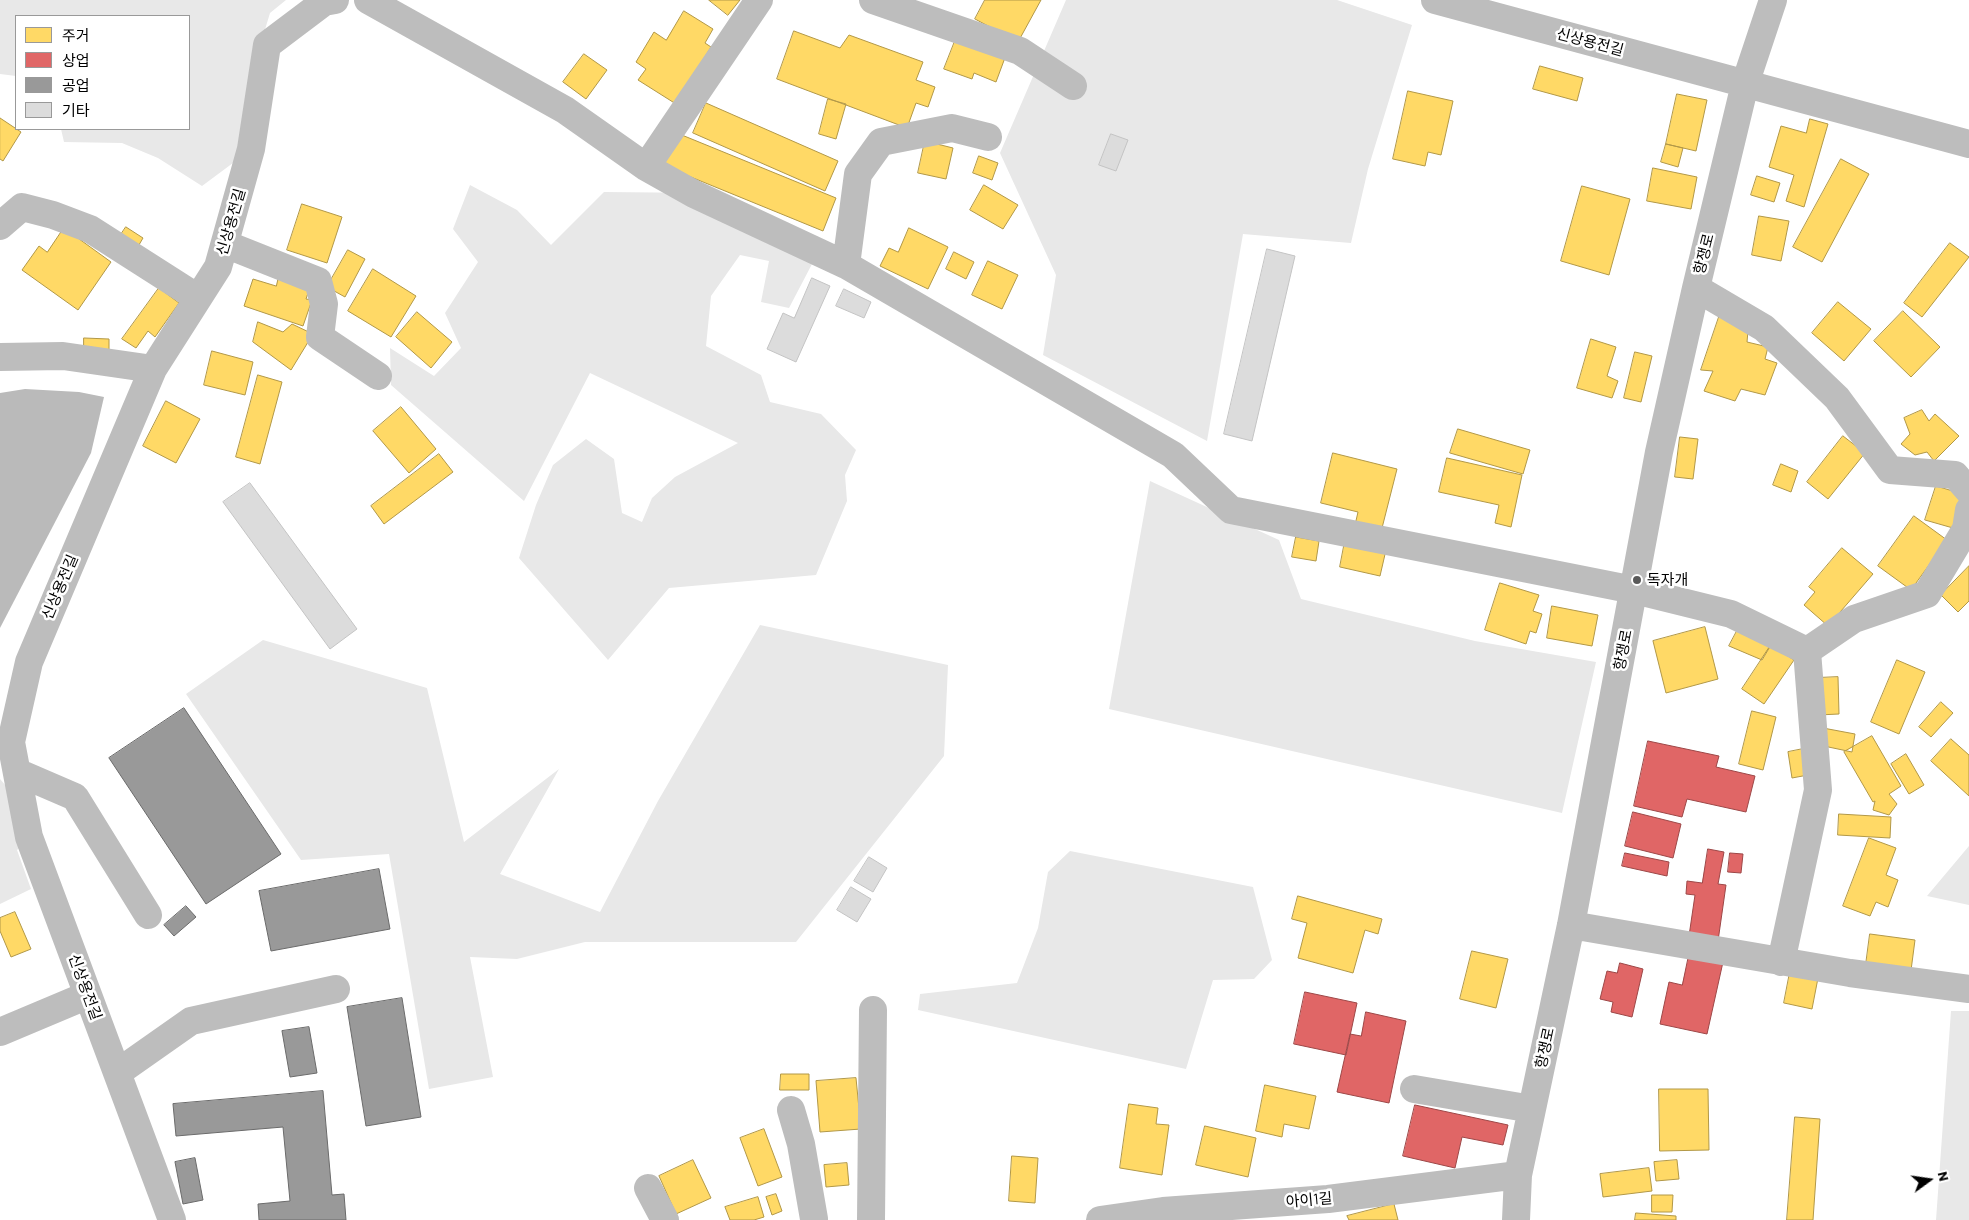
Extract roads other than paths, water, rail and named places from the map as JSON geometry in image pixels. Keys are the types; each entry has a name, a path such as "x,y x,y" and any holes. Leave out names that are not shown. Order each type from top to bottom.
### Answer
{"street":[{"path":"368,0 565,110 646,167 694,194 846,265 1172,455 1231,510 1634,590 1731,614 1807,651"},
{"path":"646,167 759,0"},
{"path":"873,0 1020,51 1073,86"},
{"name":"신상용전길","path":"1435,0 1745,84"},
{"name":"항쟁로","path":"1516,1220 1518,1175 1571,925 1658,452 1745,84 1773,0"},
{"name":"신상용전길","path":"172,1220 29,837 11,742 29,662 154,369 218,267 251,149 267,45 328,1"},
{"path":"1745,84 1969,144"},
{"path":"846,265 858,174 881,142 952,128 988,137"},
{"path":"0,226 22,207 53,215 90,229 198,298"},
{"path":"224,244 318,281 324,304 320,337 378,376"},
{"path":"1696,288 1764,328 1837,398 1890,470 1955,475 1969,491"},
{"path":"0,357 63,356 154,369"},
{"path":"1807,651 1854,619 1927,594 1966,529 1969,510"},
{"path":"1781,962 1818,790 1807,651"},
{"path":"17,772 75,797 148,915"},
{"path":"1571,925 1781,962 1969,989"},
{"path":"117,1072 191,1022 336,989"},
{"path":"0,1032 88,995"},
{"path":"871,1220 873,1010"},
{"path":"1414,1089 1532,1109"},
{"path":"791,1110 801,1144 812,1220"},
{"name":"아이1길","path":"1100,1220 1164,1216 1328,1200 1518,1175"},
{"path":"648,1188 665,1220"}],"place":[{"name":"독자개","path":"1637,580"}]}
